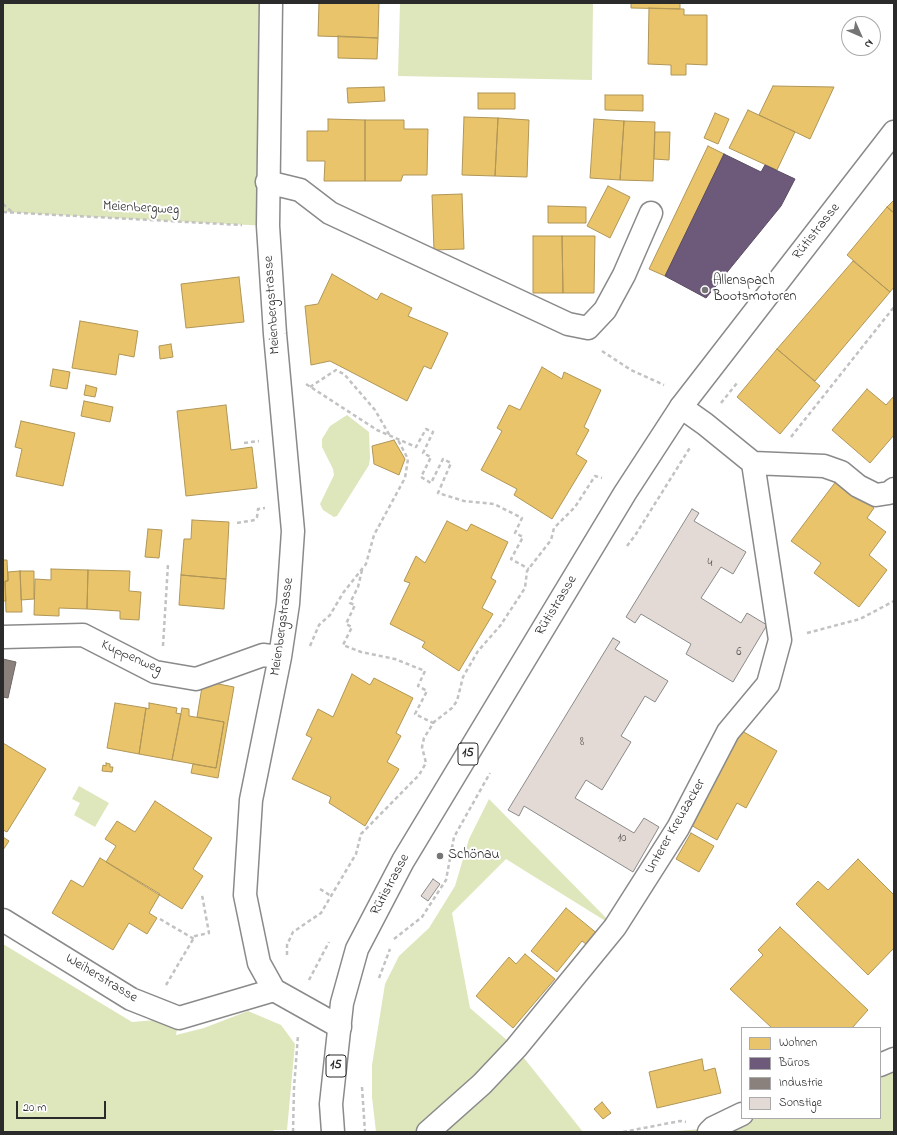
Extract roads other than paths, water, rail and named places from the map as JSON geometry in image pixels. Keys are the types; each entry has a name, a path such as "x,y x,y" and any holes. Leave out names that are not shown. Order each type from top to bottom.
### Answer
{"street":[{"name":"Meienbergstrasse","path":"271,3 267,182 268,226 280,388 293,531 288,604 280,657 251,800 245,896 259,963 274,990"},
{"name":"Rütistrasse","path":"333,1132 331,1104 342,1003 357,949 403,861 625,494 681,407 894,132"},
{"path":"267,182 300,190 330,213 568,324 588,328 606,310 624,276 651,214"},
{"path":"681,407 705,424 753,463 824,466 841,472 858,486 876,494 888,493 894,489"},
{"name":"Unterer Kreuzacker","path":"428,1132 482,1084 516,1048 615,927 678,828 728,732 768,684 780,640 753,463"},
{"name":"Kuppenweg","path":"3,637 83,636 155,672 196,679 263,655 280,657"},
{"name":"Weiherstrasse","path":"3,920 131,999 179,1018 274,990"},
{"path":"274,990 340,1027"},
{"path":"881,1065 894,1060"},
{"path":"709,1132 713,1128 741,1114"}],"place":[{"name":"Allenspach Bootsmotoren","path":"705,290"},
{"name":"Schönau","path":"440,856"}]}
